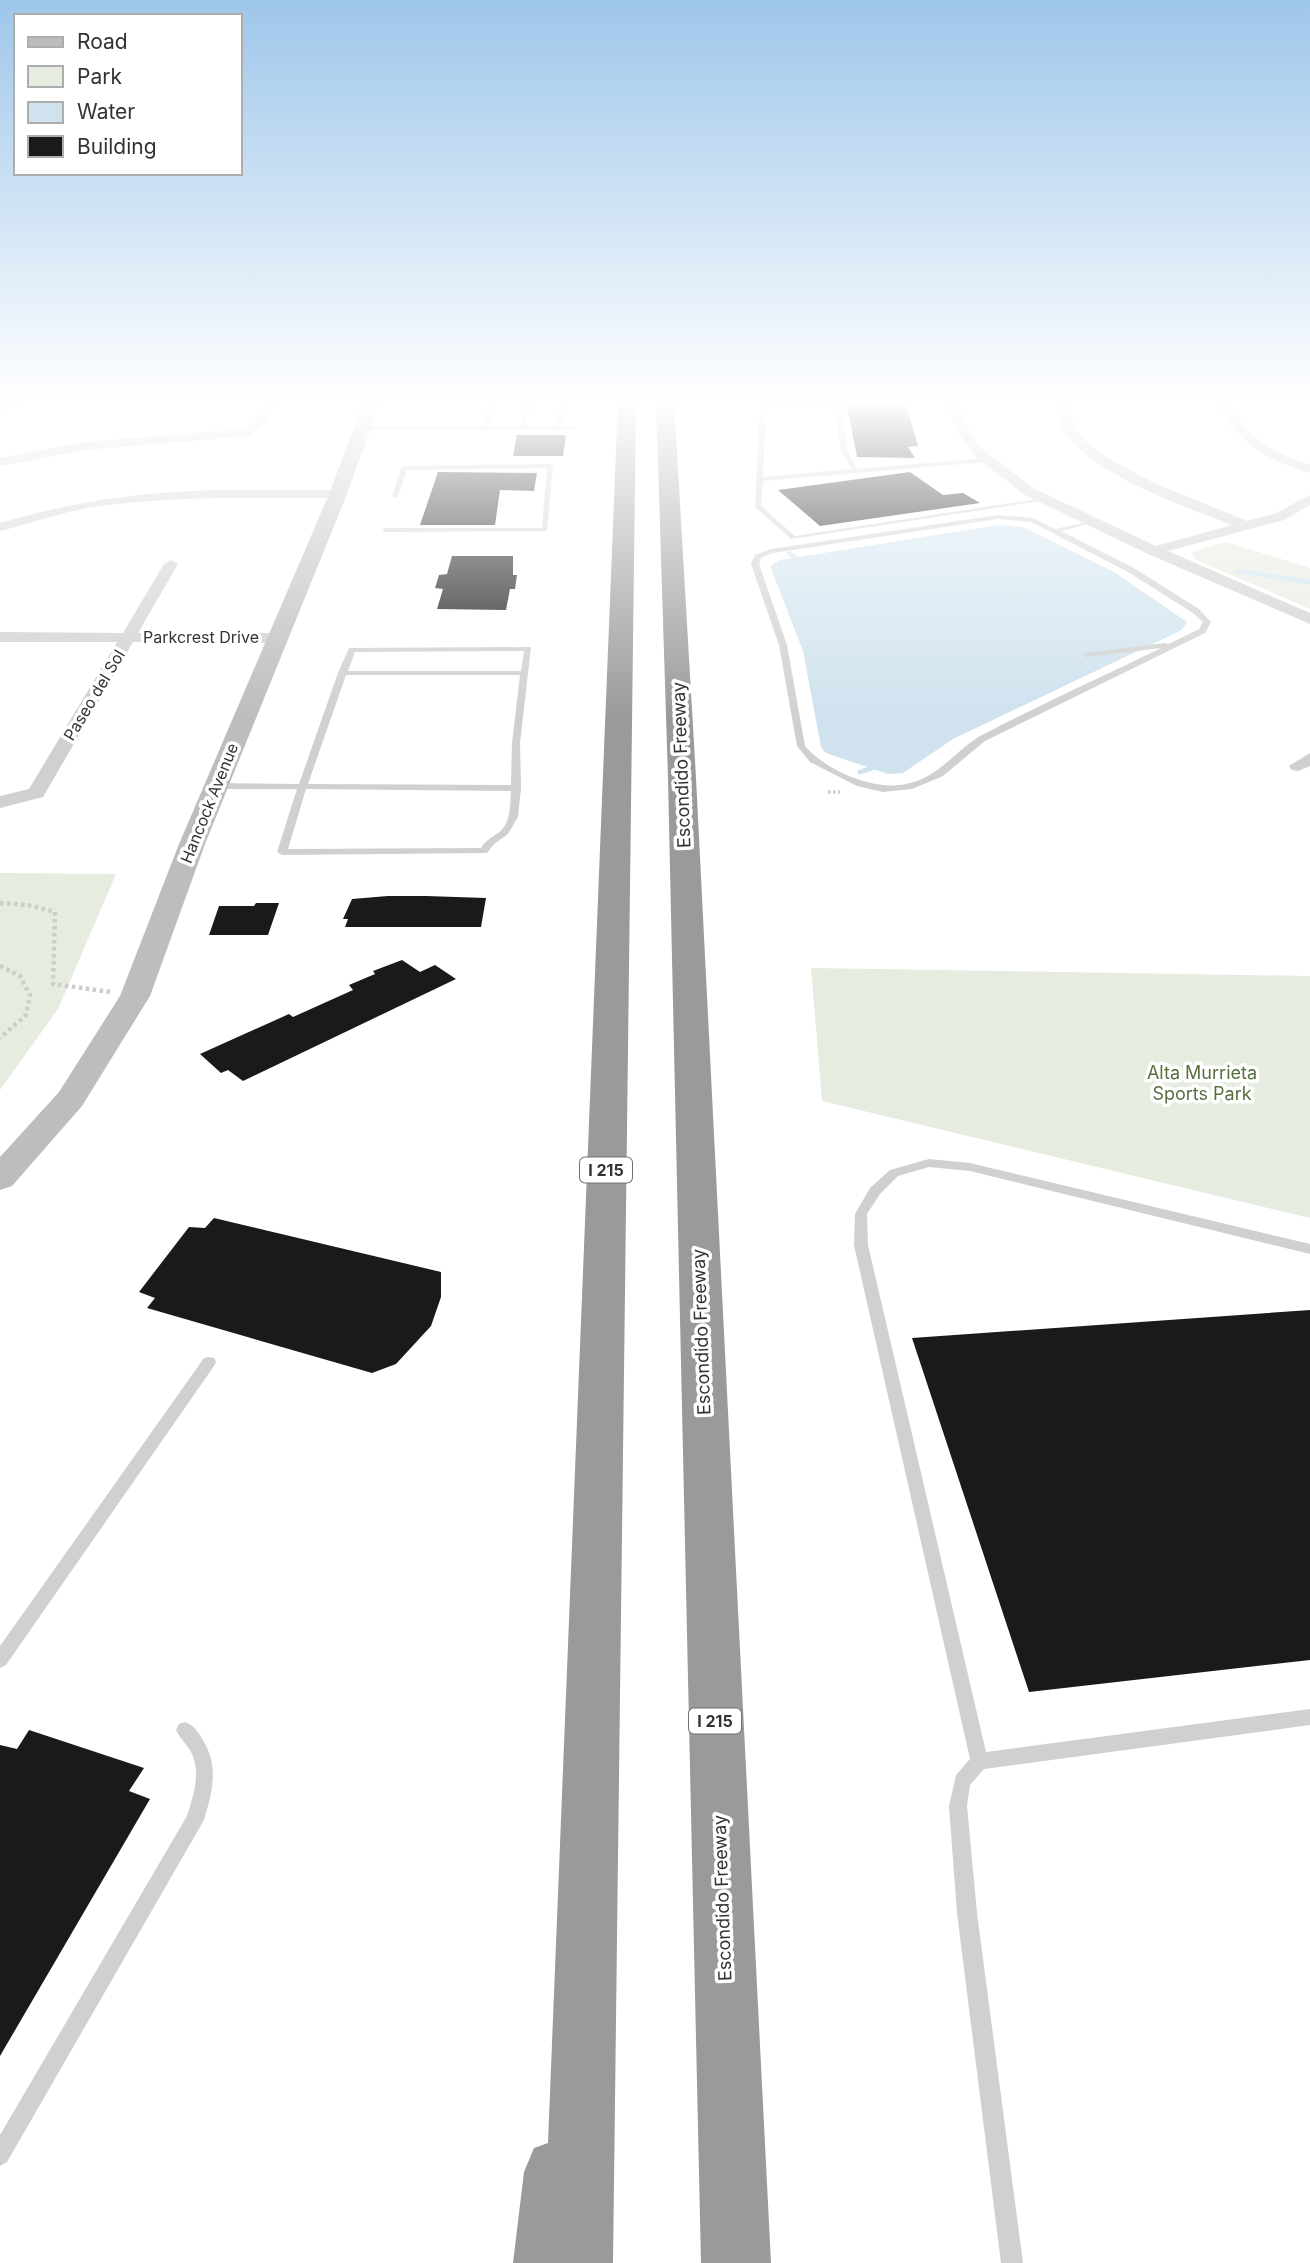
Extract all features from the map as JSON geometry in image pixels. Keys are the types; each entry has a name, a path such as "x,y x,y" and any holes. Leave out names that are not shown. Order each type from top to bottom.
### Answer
{"highway":[{"name":"I 215","path":"578,2263 622,507"},
{"name":"Escondido Freeway","path":"669,507 682,778 736,2263"},
{"path":"548,2263 586,1920"}],"main road":[{"name":"Hancock Avenue","path":"0,1178 71,1099 135,996 215,786 333,507"}],"street":[{"path":"0,527 81,507"},
{"path":"1058,507 1310,619"},
{"path":"1198,507 1243,526"},
{"path":"1153,551 1279,517 1297,507"},
{"name":"Paseo del Sol","path":"0,802 36,793 171,564"},
{"name":"Parkcrest Drive","path":"0,637 276,638"}],"lane":[{"path":"386,530 545,530 547,507"},
{"path":"758,507 793,538 1000,507"},
{"path":"998,517 1033,520 1131,570 1196,611 1208,622 1202,631 1176,644 982,739 940,774 909,787 883,789 860,784 813,760 801,746 783,645 755,564 758,557 771,551 998,517"},
{"path":"1054,531 1090,522"},
{"path":"1087,655 1176,644"},
{"path":"350,646 528,649 516,743 513,819 505,831 488,842 484,851 282,852 342,673 350,646"},
{"path":"342,673 525,673"},
{"path":"215,786 516,788"},
{"path":"979,1761 861,1245 861,1214 875,1191 894,1173 929,1163 970,1167 1310,1249"},
{"path":"0,1660 209,1362"},
{"path":"1012,2263 967,1913 958,1806 962,1781 979,1761 1310,1717"},
{"path":"0,2155 195,1820 206,1778 205,1759 197,1742 185,1730"}],"path":[{"path":"0,903 28,905 55,912 53,984 135,996"},
{"path":"0,966 12,969 26,981 31,997 28,1013 0,1038"}],"green space":[{"path":"1226,542 1310,568 1310,609 1194,559 1192,552"},
{"path":"0,873 116,874 58,1009 0,1090"},
{"name":"Alta Murrieta Sports Park","path":"811,968 1310,976 1310,1218 822,1101"}],"water":[{"path":"998,525 1023,527 1114,572 1187,622 1182,630 953,739 903,773 888,774 826,753 821,747 803,651 770,566 780,560"}],"building":[{"path":"426,507 498,507 495,525 420,525"},
{"path":"797,507 955,507 820,526"},
{"path":"452,556 513,556 513,575 517,575 515,589 510,589 506,610 437,609 443,589 435,588 439,575 447,574"},
{"path":"388,896 486,898 481,927 345,927 348,919 343,919 352,899"},
{"path":"256,903 279,903 268,935 209,935 219,906 254,906"},
{"path":"402,960 420,972 435,965 456,979 243,1081 228,1070 221,1073 200,1054 289,1014 293,1017 353,990 349,985 375,974 373,971"},
{"path":"214,1218 441,1272 441,1297 431,1326 396,1364 372,1373 147,1308 155,1298 139,1292 189,1227 205,1228"},
{"path":"1310,1310 1310,1660 1029,1692 912,1338"},
{"path":"29,1730 144,1768 129,1791 150,1799 0,2056 0,1745 17,1749"}],"waterway":[{"path":"789,553 804,564"},
{"path":"1237,571 1310,582"},
{"path":"860,772 878,766"}]}
